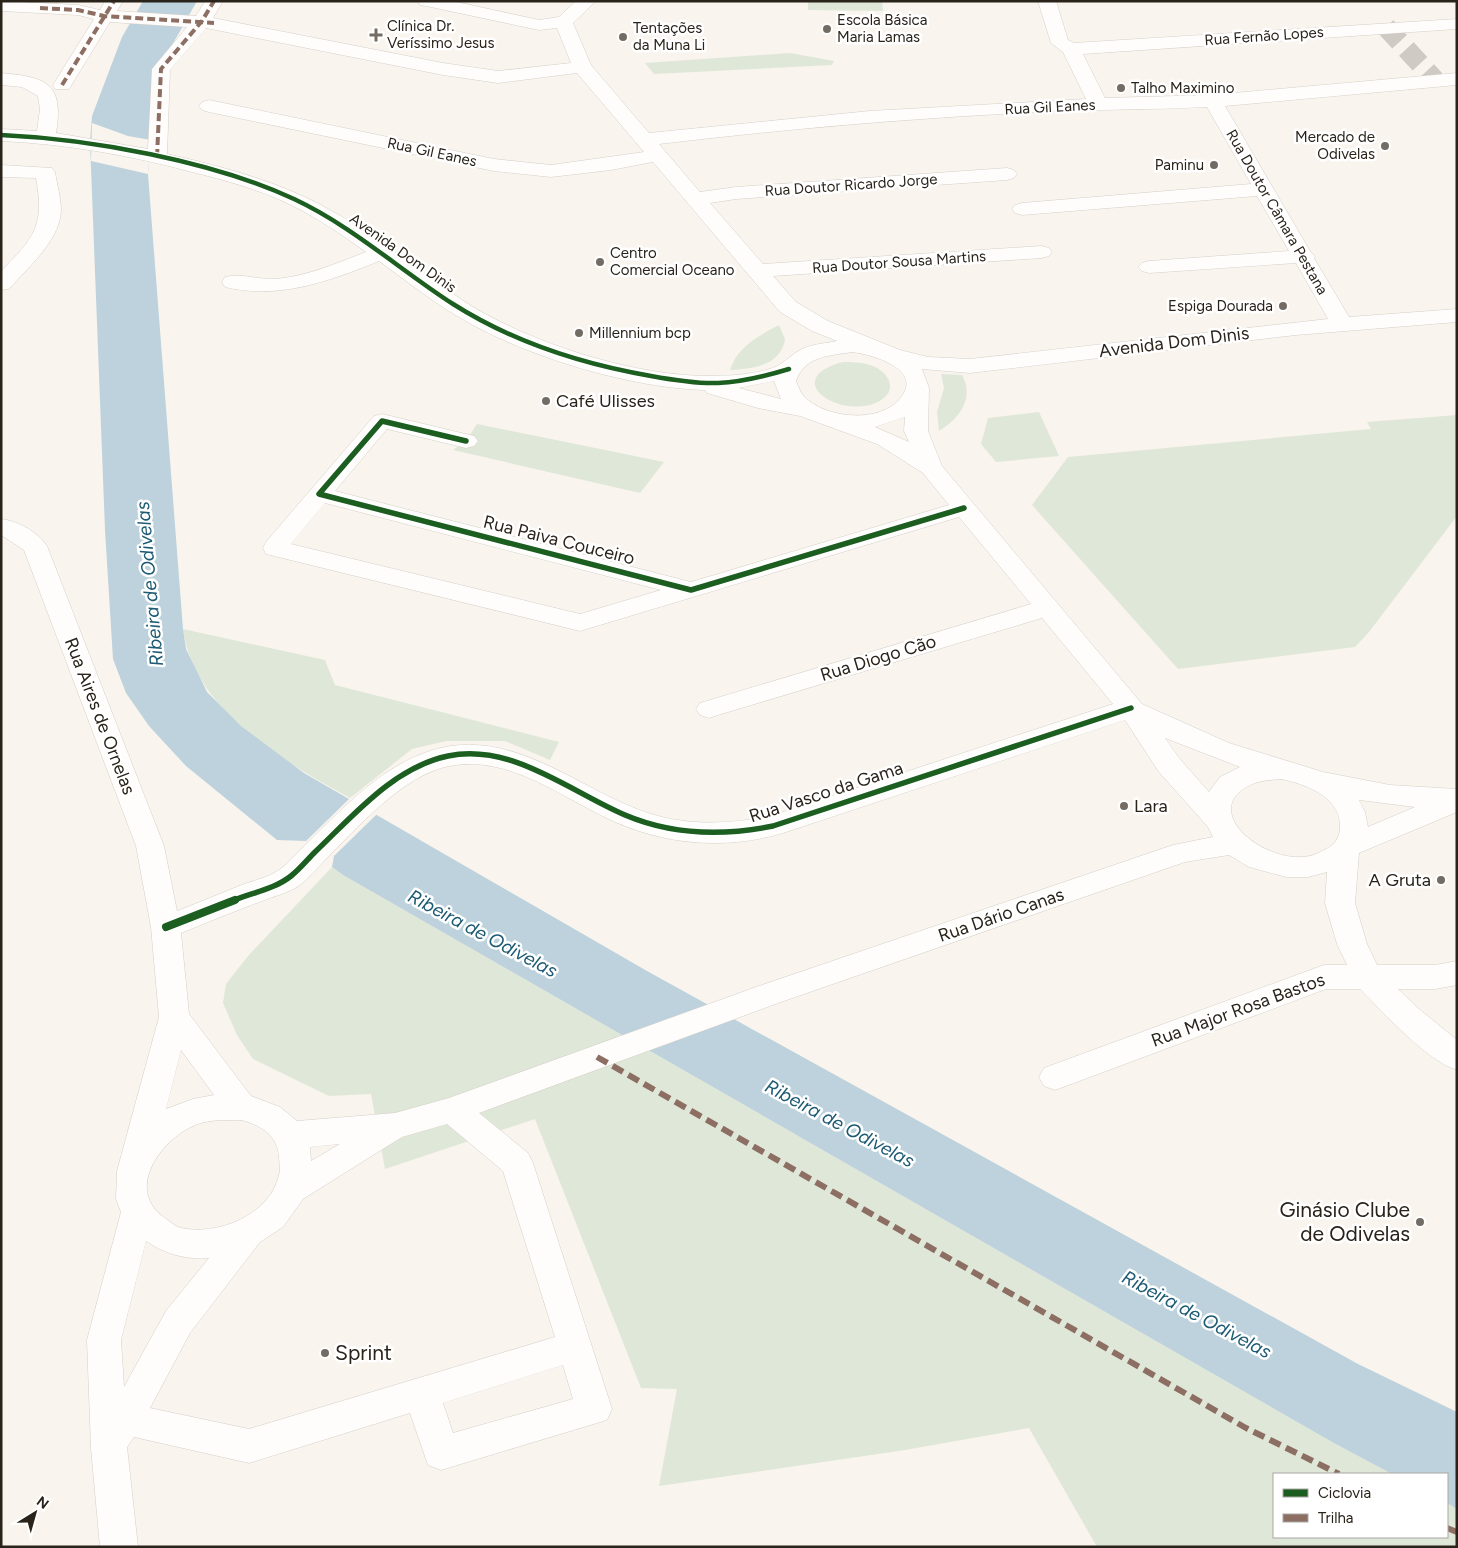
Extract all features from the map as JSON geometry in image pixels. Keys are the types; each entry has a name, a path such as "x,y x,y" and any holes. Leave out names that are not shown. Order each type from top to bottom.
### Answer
{"street":[{"path":"154,156 161,69 202,22 214,1"},
{"path":"426,1 539,25 564,22 587,1"},
{"path":"1047,1 1060,43 1071,49 1098,104"},
{"path":"1,6 78,10 109,9 124,17 202,22 467,73 498,77 582,68"},
{"path":"62,85 109,9"},
{"path":"564,22 582,68 788,307 820,326 883,351 907,364 916,376 918,388 916,431 931,468"},
{"name":"Rua Fernão Lopes","path":"1071,49 1457,24"},
{"path":"1,79 32,84 44,92 49,100 46,136"},
{"name":"Rua Gil Eanes","path":"643,140 715,130 1098,104 1156,104 1213,101 1457,79"},
{"name":"Rua Doutor Câmara Pestana","path":"1213,101 1305,256 1341,323"},
{"name":"Rua Gil Eanes","path":"209,106 494,165 551,170 611,164 657,155"},
{"name":"Avenida Dom Dinis","path":"1,135 46,136 90,142 230,175 294,199 344,226 453,304 488,325 528,343 596,365 632,373 704,384 734,395 803,410"},
{"path":"1,171 45,172 50,215 45,229 32,249 1,284"},
{"name":"Rua Doutor Ricardo Jorge","path":"694,199 736,192 1007,174"},
{"path":"1022,210 1265,189"},
{"name":"Rua Doutor Sousa Martins","path":"756,271 1042,252"},
{"path":"233,282 276,285 323,276 381,253"},
{"path":"1149,267 1305,256"},
{"path":"788,307 795,324 793,364 784,380 786,391 792,401 803,410 888,438 907,448 931,468 1131,708 1170,765 1218,820 1224,832 1234,844 1256,858 1276,865 1297,868 1316,866 1346,849 1457,800"},
{"name":"Avenida Dom Dinis","path":"883,351 928,364 970,366 1341,323 1457,315"},
{"path":"793,364 811,352 830,347 852,345 883,351"},
{"name":"Avenida Dom Dinis","path":"704,384 766,377 793,364"},
{"path":"835,421 872,421 890,416 904,409 914,399 918,388"},
{"path":"466,441 382,421 275,548 580,623 964,508"},
{"name":"Rua Paiva Couceiro","path":"320,494 692,590"},
{"name":"Rua Aires de Ornelas","path":"1,527 9,528 35,546 150,846 166,927 174,1017"},
{"name":"Rua Diogo Cão","path":"709,709 1047,608"},
{"path":"1131,708 1178,734 1223,752 1348,789 1393,797 1457,800"},
{"name":"Rua Vasco da Gama","path":"166,927 288,878 364,806 398,778 422,764 450,756 477,755 508,761 626,815 661,827 702,834 743,833 773,826 1131,708"},
{"path":"1218,820 1216,806 1220,794 1230,783 1244,774 1261,770 1291,771 1319,780 1335,791 1347,804 1354,818 1354,833 1346,849 1340,903 1352,944 1367,977 1408,1018 1457,1058"},
{"name":"Rua Dário Canas","path":"395,1126 452,1110 770,994 1183,852 1234,844"},
{"name":"Rua Major Rosa Bastos","path":"1054,1077 1324,977 1435,977 1457,973"},
{"path":"174,1017 240,1107"},
{"path":"174,1017 130,1188 137,1213 155,1232 182,1243 215,1244 247,1235"},
{"path":"117,1434 178,1322 247,1235 275,1215 293,1189 299,1160 290,1135 270,1116 240,1107 209,1108 178,1118 152,1138 136,1162"},
{"path":"422,1393 441,1453 594,1409 576,1346 517,1163 452,1110"},
{"path":"290,1135 395,1126"},
{"path":"293,1189 395,1126"},
{"path":"119,1547 117,1434 104,1340 137,1213"},
{"path":"117,1434 249,1446 576,1346"}],"green space":[{"path":"808,1 882,1 883,11 808,10"},
{"path":"790,53 834,61 832,65 654,74 645,63"},
{"path":"779,325 785,339 778,355 756,367 730,370 733,362 749,343"},
{"path":"843,362 863,363 877,368 887,376 890,387 889,392 878,402 863,406 847,406 833,402 822,395 816,387 816,378 825,369"},
{"path":"941,374 962,375 967,392 966,400 958,414 939,431 937,412 944,388"},
{"path":"1039,412 1059,456 996,462 981,444 988,418"},
{"path":"1457,415 1457,516 1369,632 1355,647 1178,669 1032,505 1068,457 1371,429 1367,422"},
{"path":"477,424 664,462 640,493 453,450 466,441"},
{"path":"183,629 325,660 335,685 559,742 550,760 505,741 446,741 412,749 350,798 297,768 271,750 223,708 204,684 190,658"},
{"path":"332,867 1332,1442 1390,1473 1273,1473 1273,1538 1448,1538 1448,1504 1457,1509 1457,1547 1097,1547 1029,1428 905,1450 659,1486 677,1389 641,1388 535,1119 385,1169 371,1094 329,1096 253,1059 237,1035 223,1003 226,984 248,956"}],"water":[{"name":"Ribeira de Odivelas","path":"143,1 197,1 158,70 148,174 183,629 186,649 207,692 241,726 304,773 647,971 1358,1364 1457,1412 1457,1509 1448,1504 1448,1473 1390,1473 1332,1442 343,875 332,867 334,856 306,841 277,840 186,766 149,726 126,693 113,659 105,530 90,142 92,116 122,37"}],"pier":[{"path":"92,123 128,136 151,140 148,174 91,161"},
{"path":"350,798 377,814 334,856 306,841"}],"tunnel":[{"path":"1386,27 1435,80"}],"marked path":[{"path":"62,85 114,1"},
{"path":"157,157 161,69 202,21 214,1"},
{"path":"40,8 78,10 104,16 214,23"},
{"path":"597,1057 1246,1428 1337,1473"},
{"path":"1448,1528 1457,1532"}],"cycle path":[{"path":"1,135 67,140 130,151 219,173 279,193 336,222 433,291 477,318 528,343 581,361 635,373 700,383 748,380 789,369"},
{"path":"466,441 382,421 319,494 691,590 964,508"},
{"path":"166,927 289,878 378,793 412,770 430,761 449,756 472,754 518,763 540,772 625,815 661,827 698,832 736,832 773,826 1131,708"}],"place":[{"name":"Escola Básica Maria Lamas","path":"827,29"},
{"name":"Clínica Dr. Veríssimo Jesus","path":"376,35"},
{"name":"Tentações da Muna Li","path":"623,37"},
{"name":"Talho Maximino","path":"1121,88"},
{"name":"Mercado de Odivelas","path":"1385,146"},
{"name":"Paminu","path":"1214,165"},
{"name":"Centro Comercial Oceano","path":"600,262"},
{"name":"Espiga Dourada","path":"1283,306"},
{"name":"Millennium bcp","path":"579,333"},
{"name":"Café Ulisses","path":"546,401"},
{"name":"Lara","path":"1124,806"},
{"name":"A Gruta","path":"1441,880"},
{"name":"Ginásio Clube de Odivelas","path":"1420,1222"},
{"name":"Sprint","path":"325,1353"}]}
